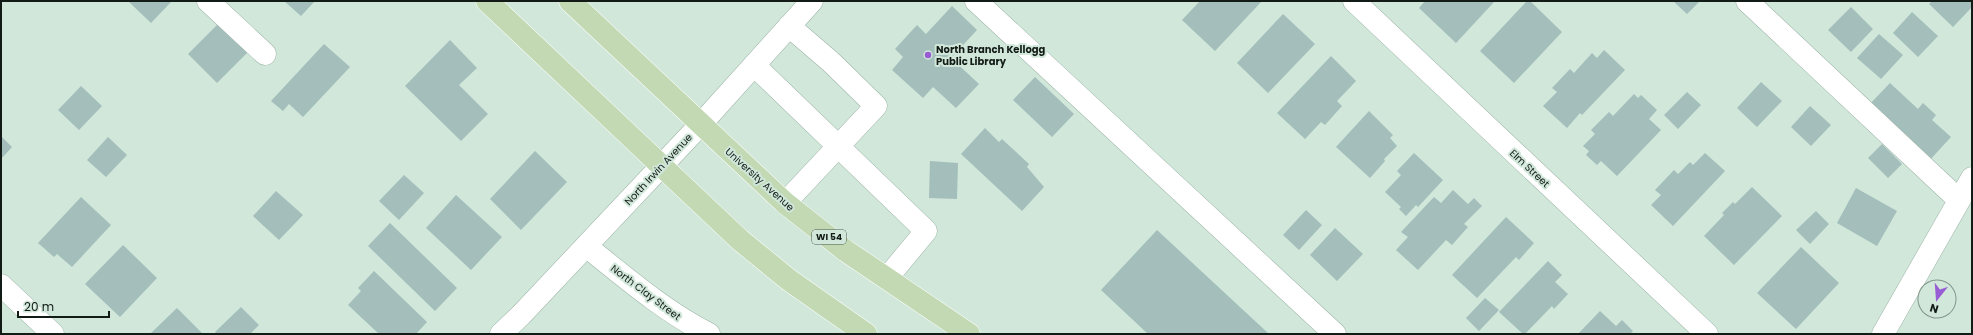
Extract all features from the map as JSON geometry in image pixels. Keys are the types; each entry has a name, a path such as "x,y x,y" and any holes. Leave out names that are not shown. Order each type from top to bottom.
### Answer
{"main road":[{"path":"487,1 740,240 789,280 866,334"},
{"name":"University Avenue","path":"570,1 784,203 846,251 969,334"}],"street":[{"path":"208,1 264,54"},
{"name":"North Irwin Avenue","path":"501,334 701,124 812,1"},
{"path":"976,1 1335,334"},
{"name":"Elm Street","path":"1354,1 1706,334"},
{"path":"1747,1 1959,200"},
{"path":"784,203 876,106 831,62 789,26"},
{"path":"754,65 926,231 887,278"},
{"path":"1883,334 1972,178"},
{"name":"North Clay Street","path":"586,246 649,296 684,321 709,334"},
{"path":"1,285 53,334"}],"building":[{"path":"128,1 172,1 151,23"},
{"path":"284,1 315,1 301,16"},
{"path":"1200,1 1262,1 1215,51 1182,20"},
{"path":"1425,1 1495,1 1456,43 1419,8"},
{"path":"1527,1 1530,1 1562,32 1514,83 1480,51"},
{"path":"1673,1 1700,1 1687,14"},
{"path":"1932,1 1972,1 1972,7 1953,27 1929,4"},
{"path":"952,6 977,30 951,58 979,84 956,108 933,87 923,98 892,70 903,57 895,49 917,25 926,34"},
{"path":"1851,7 1873,29 1851,52 1828,30"},
{"path":"1912,12 1938,36 1918,57 1893,33"},
{"path":"1283,14 1315,44 1268,93 1237,63"},
{"path":"219,23 248,52 217,83 188,54"},
{"path":"1879,34 1903,55 1881,79 1857,58"},
{"path":"450,40 477,68 459,85 488,114 461,141 405,86"},
{"path":"324,44 350,67 303,117 289,104 283,111 271,101"},
{"path":"1604,50 1625,70 1582,115 1580,113 1567,128 1543,106 1557,92 1552,88 1570,69 1574,73 1592,53 1597,58"},
{"path":"1331,56 1356,81 1337,101 1342,106 1325,125 1321,122 1305,139 1277,113"},
{"path":"1035,77 1074,114 1052,137 1013,100"},
{"path":"1761,82 1782,101 1757,127 1737,108"},
{"path":"1890,83 1918,109 1923,103 1936,115 1932,120 1951,137 1928,162 1868,106"},
{"path":"81,86 102,106 79,130 58,110"},
{"path":"1687,92 1701,105 1678,129 1664,115"},
{"path":"1634,94 1638,98 1641,95 1657,110 1649,119 1661,130 1617,176 1601,161 1597,165 1586,155 1589,151 1583,146 1595,134 1591,130 1609,112 1613,116"},
{"path":"1810,106 1831,125 1811,146 1791,127"},
{"path":"1369,111 1393,135 1390,138 1397,146 1384,159 1385,161 1370,178 1336,147"},
{"path":"985,128 999,142 1002,139 1029,164 1027,167 1044,187 1022,211 961,154"},
{"path":"1,136 12,147 1,159"},
{"path":"108,137 127,155 106,177 87,160"},
{"path":"1882,144 1902,164 1888,178 1868,158"},
{"path":"535,151 567,182 521,230 490,199"},
{"path":"1414,153 1443,180 1418,207 1416,205 1406,216 1399,209 1401,207 1385,192 1401,175 1397,171"},
{"path":"1705,153 1725,171 1673,226 1651,205 1661,195 1655,190 1674,170 1678,174 1690,162 1693,165"},
{"path":"930,161 958,163 957,199 929,198"},
{"path":"404,175 424,193 399,220 379,201"},
{"path":"1752,187 1782,216 1734,265 1704,236 1724,215 1722,213 1733,202 1735,204"},
{"path":"1856,188 1897,211 1877,246 1837,223"},
{"path":"1453,190 1468,204 1474,198 1482,206 1464,224 1468,227 1452,245 1446,240 1418,270 1396,250 1408,237 1401,232 1434,197 1441,203"},
{"path":"276,191 303,215 279,240 253,216"},
{"path":"456,195 502,237 471,270 426,228"},
{"path":"81,197 111,225 72,267 57,254 54,257 38,243"},
{"path":"1306,210 1322,225 1299,250 1283,235"},
{"path":"1816,211 1829,224 1810,244 1796,230"},
{"path":"1506,217 1534,243 1519,260 1516,257 1477,298 1452,275"},
{"path":"390,223 457,288 435,311 368,246"},
{"path":"1335,228 1363,254 1337,281 1310,255"},
{"path":"1157,230 1269,334 1148,334 1101,290"},
{"path":"123,245 157,278 120,317 85,284"},
{"path":"1801,247 1839,283 1796,329 1757,293"},
{"path":"1548,261 1562,275 1555,282 1568,294 1554,309 1552,306 1525,334 1523,334 1499,312"},
{"path":"374,271 427,322 416,334 379,334 348,305 361,291 358,288"},
{"path":"1485,298 1499,310 1479,331 1466,318"},
{"path":"241,307 259,325 250,334 217,334 215,332"},
{"path":"177,308 203,334 150,334"},
{"path":"1600,311 1616,326 1622,320 1633,331 1630,334 1578,334"}],"place":[{"name":"North Branch Kellogg Public Library","path":"928,55"}]}
